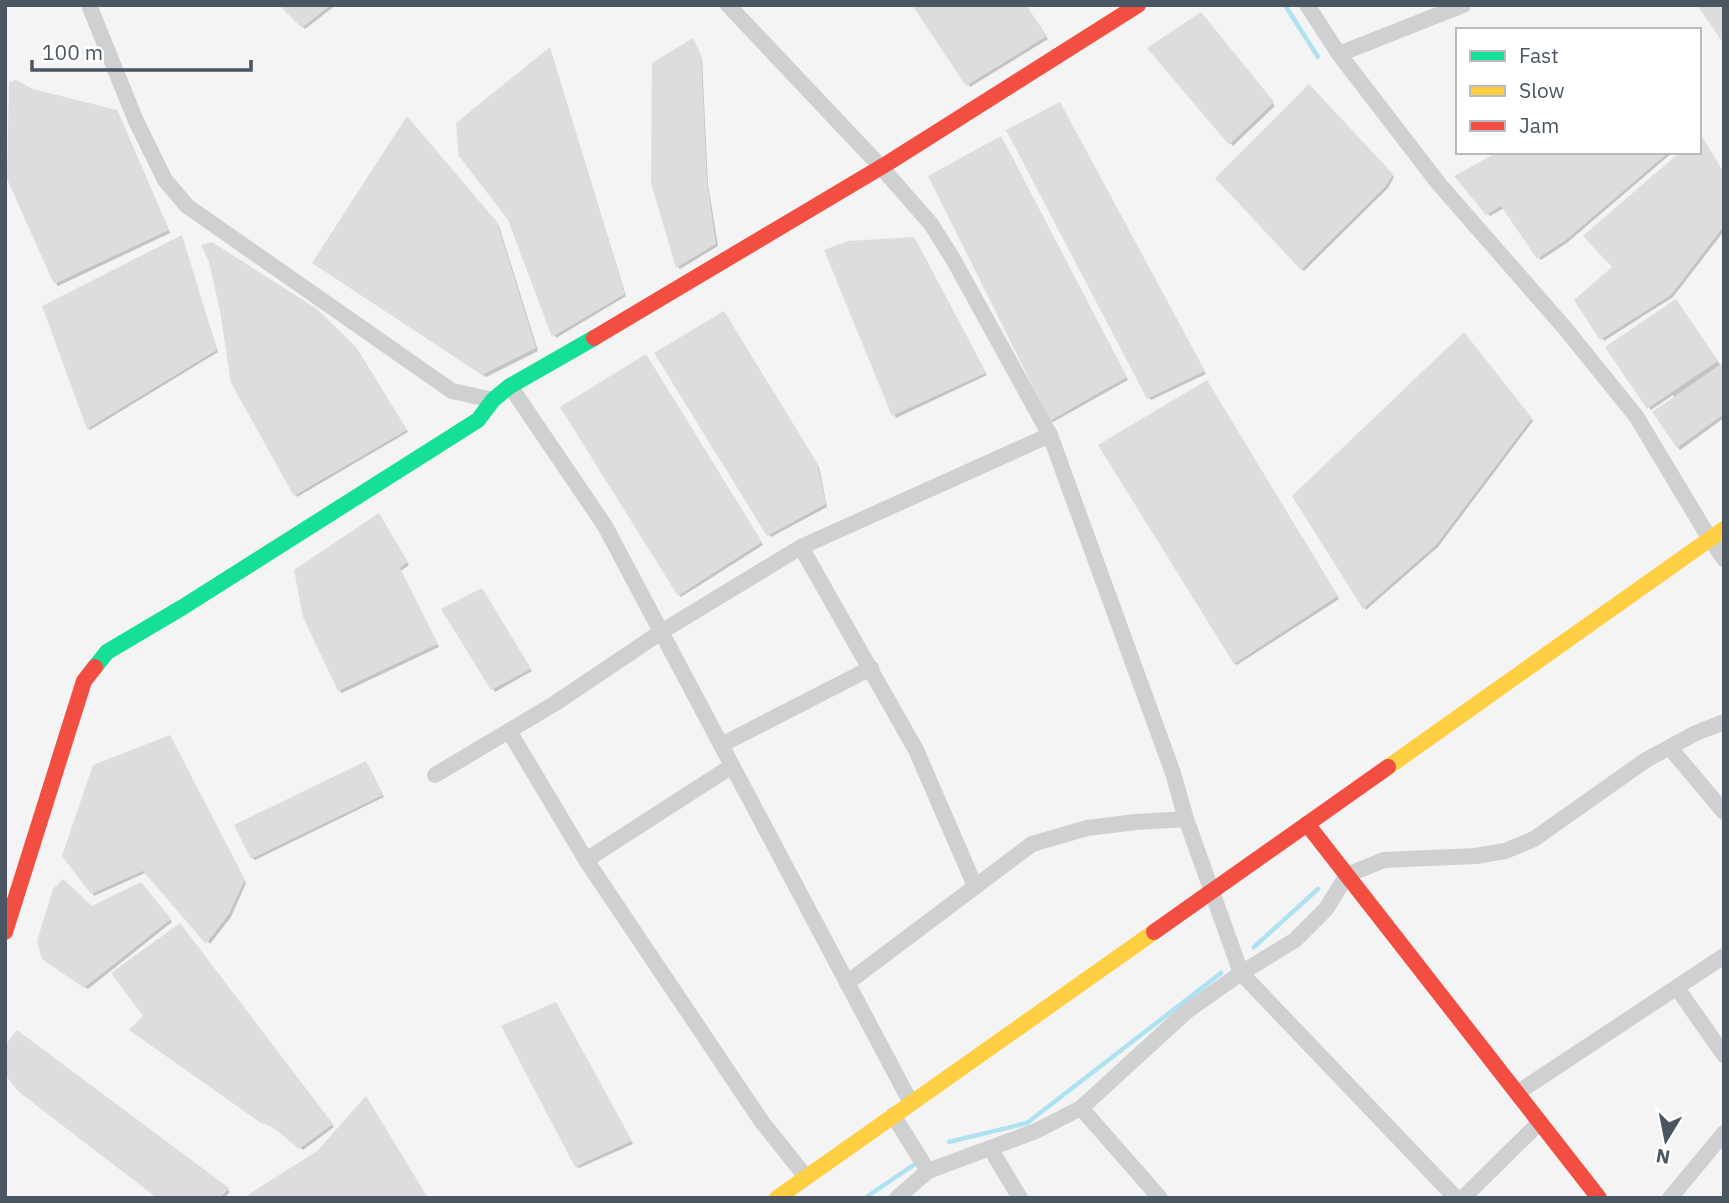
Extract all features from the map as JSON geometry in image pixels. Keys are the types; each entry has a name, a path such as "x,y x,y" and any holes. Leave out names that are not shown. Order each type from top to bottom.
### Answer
{"street":[{"path":"89,5 136,121 165,180 187,206 453,391 493,400"},
{"path":"729,5 881,167 938,236 1049,435 1172,773 1241,973 1456,1198"},
{"path":"5,932 84,681 107,652 478,419 493,400 510,386 881,167 1138,5"},
{"path":"1307,5 1339,54 1438,184 1564,327 1636,416 1724,559"},
{"path":"1339,54 1462,5"},
{"path":"510,386 604,526 911,1103"},
{"path":"435,775 554,704 661,632 801,547 1049,435"},
{"path":"777,1198 1724,529"},
{"path":"801,547 916,750 975,886"},
{"path":"721,745 871,668"},
{"path":"897,1198 928,1171 1036,1131 1081,1108 1187,1012 1241,973 1295,940 1326,909 1347,875 1384,860 1476,856 1505,851 1534,839 1646,760 1696,733 1724,722"},
{"path":"509,731 586,860 762,1122 806,1177"},
{"path":"1670,748 1724,812"},
{"path":"586,860 732,766"},
{"path":"847,983 1032,845 1087,828 1136,821 1186,819"},
{"path":"1307,824 1599,1198"},
{"path":"1517,1093 1724,956"},
{"path":"1676,988 1724,1055"},
{"path":"1081,1108 1160,1198"},
{"path":"893,1115 928,1171"},
{"path":"1463,1198 1540,1122"},
{"path":"1670,1198 1724,1133"},
{"path":"990,1148 1020,1198"}],"building":[{"path":"279,5 331,5 302,28"},
{"path":"912,5 1026,5 1047,36 966,86"},
{"path":"1697,5 1724,5 1724,44"},
{"path":"1201,12 1274,102 1229,145 1147,48"},
{"path":"693,38 701,55 707,181 716,244 676,268 651,183 652,63"},
{"path":"550,47 625,294 552,337 508,220 459,156 456,123"},
{"path":"16,80 33,89 117,110 169,230 54,284 7,179 9,82"},
{"path":"1309,84 1393,174 1386,186 1301,270 1215,178"},
{"path":"1060,102 1205,371 1147,399 1006,130"},
{"path":"407,116 497,222 536,348 482,375 312,263"},
{"path":"1701,135 1724,173 1724,226 1671,295 1600,340 1574,300 1612,267 1583,236 1678,154 1701,154"},
{"path":"1001,136 1127,377 1050,421 928,176"},
{"path":"1494,154 1667,154 1566,240 1537,259 1501,206 1486,215 1454,176"},
{"path":"182,235 217,350 87,429 42,306"},
{"path":"914,237 986,373 892,416 824,250 848,241"},
{"path":"212,242 317,309 356,347 407,430 294,496 231,383 220,311 209,262 201,245"},
{"path":"1676,299 1718,361 1647,409 1605,347"},
{"path":"724,311 817,463 826,504 767,536 654,353"},
{"path":"1464,332 1532,418 1436,545 1363,609 1292,496"},
{"path":"646,354 762,542 678,596 560,407"},
{"path":"1724,362 1724,414 1677,448 1652,412"},
{"path":"1207,380 1338,596 1234,664 1098,445"},
{"path":"379,513 408,562 400,568 438,644 338,691 303,617 294,570"},
{"path":"482,588 531,669 491,690 441,609"},
{"path":"170,735 245,880 229,914 206,944 143,871 91,894 62,856 93,765"},
{"path":"366,761 383,795 251,859 234,825"},
{"path":"63,879 92,906 141,882 171,919 84,988 42,959 37,941 53,889"},
{"path":"180,923 333,1124 299,1149 270,1125 261,1123 129,1030 143,1016 111,973"},
{"path":"556,1002 632,1141 575,1167 501,1026"},
{"path":"17,1030 229,1188 220,1198 157,1198 19,1092 5,1075 5,1045"},
{"path":"366,1096 428,1198 243,1198 317,1151"}],"waterway":[{"path":"1285,5 1318,57"},
{"path":"1254,947 1318,889"},
{"path":"949,1142 1027,1123 1221,973"},
{"path":"865,1198 915,1164"}],"traffic: fast":[{"path":"95,667 107,652 183,607 478,420 493,400 510,386 594,338"}],"traffic: slow":[{"path":"1388,767 1724,529"},
{"path":"777,1198 1154,932"}],"traffic: jam":[{"path":"594,338 888,163 1138,5"},
{"path":"5,932 84,681 95,667"},
{"path":"1154,932 1388,767"},
{"path":"1307,824 1599,1198"}]}
